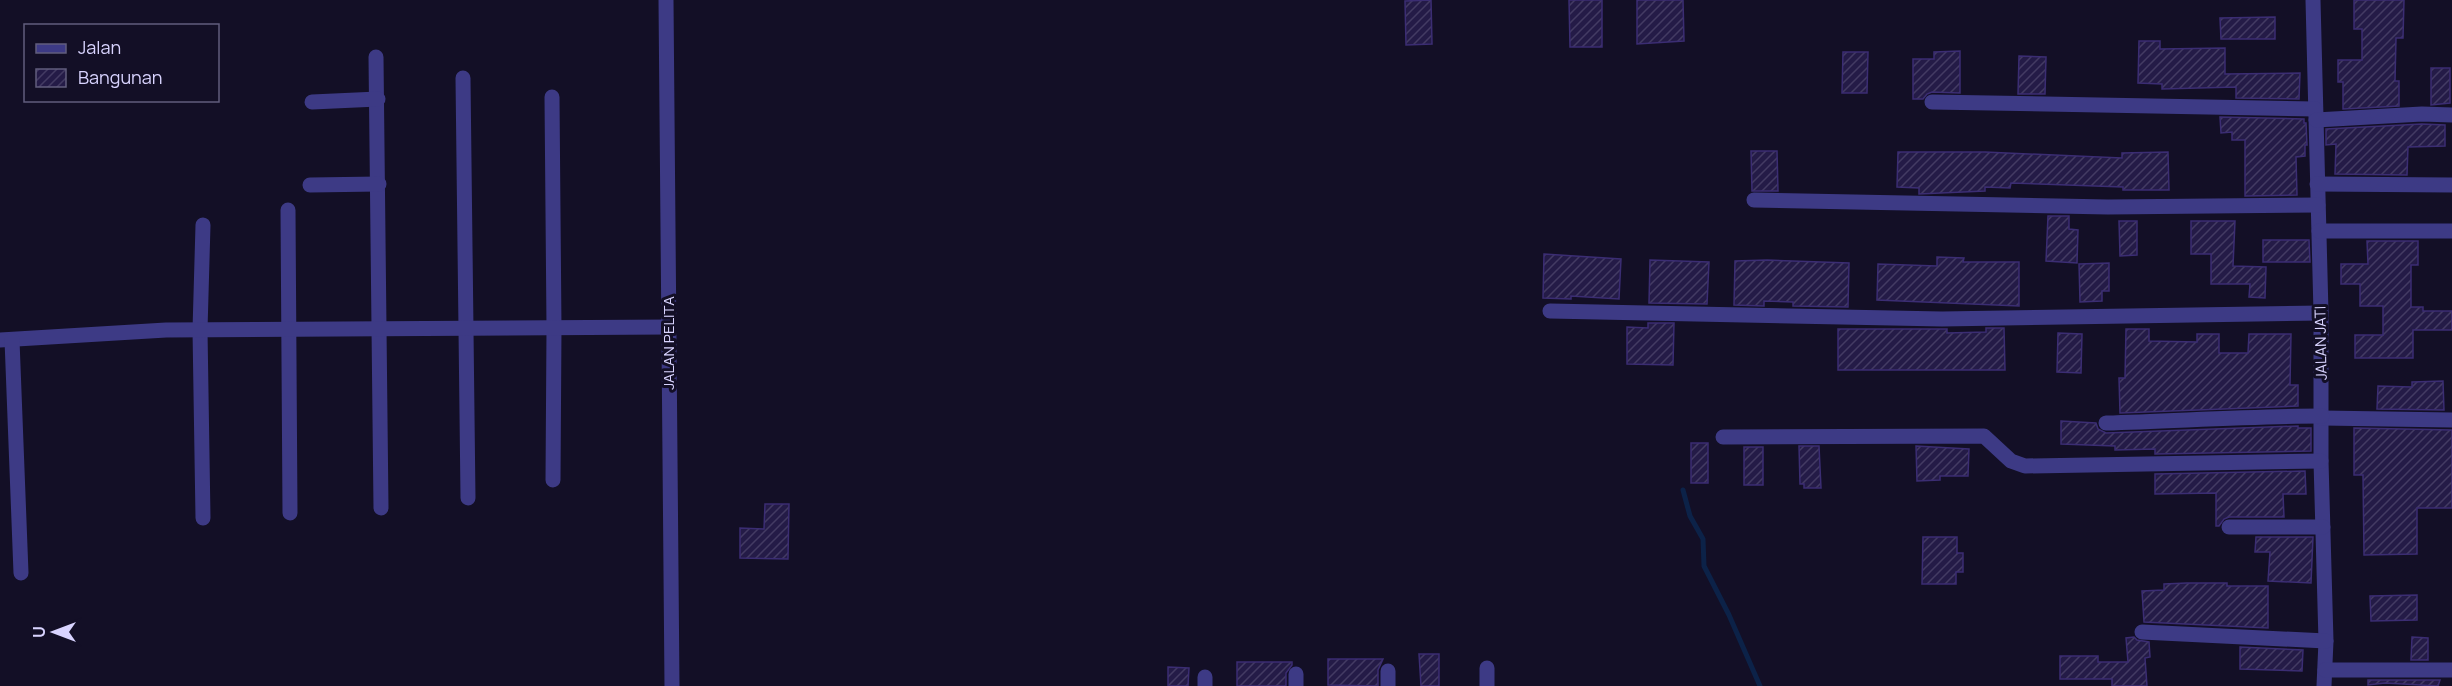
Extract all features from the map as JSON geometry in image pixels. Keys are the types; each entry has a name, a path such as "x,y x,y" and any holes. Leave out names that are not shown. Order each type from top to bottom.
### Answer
{"street":[{"name":"JALAN PELITA","path":"666,0 672,686"},
{"name":"JALAN JATI","path":"2313,0 2321,313 2321,461 2326,641 2324,686"},
{"path":"376,57 381,508"},
{"path":"463,78 468,498"},
{"path":"552,97 553,480"},
{"path":"312,102 378,99"},
{"path":"1932,102 2315,115 2452,115"},
{"path":"310,185 379,184"},
{"path":"2317,184 2452,185"},
{"path":"1754,200 2108,207 2318,205"},
{"path":"288,210 290,513"},
{"path":"203,225 200,330 203,518"},
{"path":"2319,231 2452,231"},
{"path":"1550,311 1942,319 2321,313"},
{"path":"21,573 6,340 200,330 669,327"},
{"path":"2106,423 2200,420 2238,416 2452,420"},
{"path":"1723,437 1984,435 2011,461 2025,466 2321,461"},
{"path":"2229,527 2323,527"},
{"path":"2142,632 2326,641"},
{"path":"1487,668 1487,686"},
{"path":"2325,670 2452,670"}],"building":[{"path":"1431,0 1432,44 1406,45 1405,1"},
{"path":"1569,0 1602,0 1602,47 1570,47"},
{"path":"1637,0 1683,0 1684,41 1637,44"},
{"path":"2354,0 2404,0 2403,38 2396,38 2395,81 2399,81 2399,106 2343,109 2343,82 2338,82 2338,60 2362,60 2362,29 2354,29"},
{"path":"2275,17 2275,39 2221,39 2220,18"},
{"path":"2139,41 2160,41 2160,49 2225,48 2225,74 2300,73 2299,99 2236,98 2236,87 2162,89 2162,84 2138,83"},
{"path":"1960,51 1960,93 1932,92 1923,99 1913,99 1913,59 1934,59 1934,52"},
{"path":"1843,52 1868,52 1867,93 1842,93"},
{"path":"2019,56 2046,57 2045,94 2018,94"},
{"path":"2431,68 2450,68 2450,103 2431,105"},
{"path":"2220,117 2304,119 2307,145 2305,145 2305,156 2296,157 2297,195 2245,196 2245,140 2232,140 2232,132 2221,133"},
{"path":"2445,125 2445,146 2408,147 2407,175 2335,174 2336,144 2326,145 2326,129"},
{"path":"1751,151 1777,151 1778,191 1752,191"},
{"path":"1898,152 1985,152 2122,158 2122,153 2168,152 2169,190 2123,190 2123,187 2011,183 2010,188 1985,187 1985,191 1919,194 1919,188 1897,187"},
{"path":"2048,216 2069,216 2069,229 2078,230 2077,263 2046,261"},
{"path":"2119,221 2137,221 2137,255 2120,256"},
{"path":"2191,221 2235,221 2233,266 2266,267 2265,298 2249,297 2250,284 2211,284 2211,254 2191,254"},
{"path":"2263,240 2309,240 2310,262 2263,262"},
{"path":"2367,241 2418,241 2418,265 2411,265 2411,307 2423,307 2423,311 2452,311 2452,330 2413,330 2413,358 2355,358 2355,335 2383,335 2383,306 2360,306 2360,284 2341,284 2341,264 2368,264"},
{"path":"1544,254 1621,259 1619,299 1571,296 1571,299 1543,298"},
{"path":"1937,257 1964,258 1963,262 2019,262 2019,306 1877,300 1878,264 1937,266"},
{"path":"1650,260 1709,262 1707,304 1649,303"},
{"path":"1735,261 1849,263 1848,307 1793,306 1793,302 1764,301 1764,306 1734,305"},
{"path":"2109,263 2109,291 2102,291 2102,301 2080,302 2079,264"},
{"path":"1648,323 1674,323 1673,365 1627,364 1627,327 1648,328"},
{"path":"1986,328 2004,328 2005,370 1838,370 1838,329 1947,329 1947,333 1986,332"},
{"path":"2126,329 2149,329 2149,341 2197,342 2197,334 2219,334 2219,353 2248,353 2249,334 2291,334 2290,385 2298,385 2298,406 2120,413 2119,378 2125,378"},
{"path":"2058,333 2082,334 2081,373 2057,372"},
{"path":"2443,381 2444,410 2377,409 2378,386 2412,387 2412,382"},
{"path":"2061,421 2096,423 2098,429 2106,433 2298,426 2298,428 2311,428 2311,451 2155,454 2155,449 2115,450 2115,446 2061,444"},
{"path":"2354,428 2452,430 2452,508 2417,508 2417,554 2364,555 2363,475 2354,475"},
{"path":"1691,443 1708,443 1708,483 1691,483"},
{"path":"1799,446 1819,446 1821,488 1804,488 1804,484 1800,484"},
{"path":"1916,446 1969,449 1968,476 1940,476 1940,480 1917,481"},
{"path":"1744,447 1763,447 1763,485 1744,485"},
{"path":"2305,471 2306,494 2283,494 2284,517 2229,517 2216,526 2216,493 2155,494 2155,474"},
{"path":"765,504 789,504 788,559 740,558 740,528 764,529"},
{"path":"1923,537 1957,537 1957,553 1963,553 1963,572 1956,572 1956,584 1922,584"},
{"path":"2256,537 2313,537 2311,583 2268,581 2270,552 2255,552"},
{"path":"2164,584 2268,586 2268,628 2144,622 2142,591 2164,590"},
{"path":"2417,595 2417,620 2371,621 2370,596"},
{"path":"2134,637 2137,640 2149,642 2150,657 2145,658 2147,686 2112,686 2112,679 2060,679 2060,656 2098,656 2098,662 2128,662 2126,638"},
{"path":"2412,637 2428,638 2428,660 2411,660"},
{"path":"2240,647 2303,650 2302,671 2240,669"},
{"path":"1419,654 1439,654 1439,686 1421,686"},
{"path":"1328,659 1383,659 1378,670 1378,686 1328,685"},
{"path":"1237,662 1292,662 1292,665 1286,673 1286,686 1237,686"},
{"path":"1168,667 1189,668 1188,686 1168,686"},
{"path":"2368,680 2440,680 2438,686 2385,683 2368,685"}],"waterway":[{"path":"1683,490 1690,516 1703,539 1704,566 1729,615 1760,686"}]}
